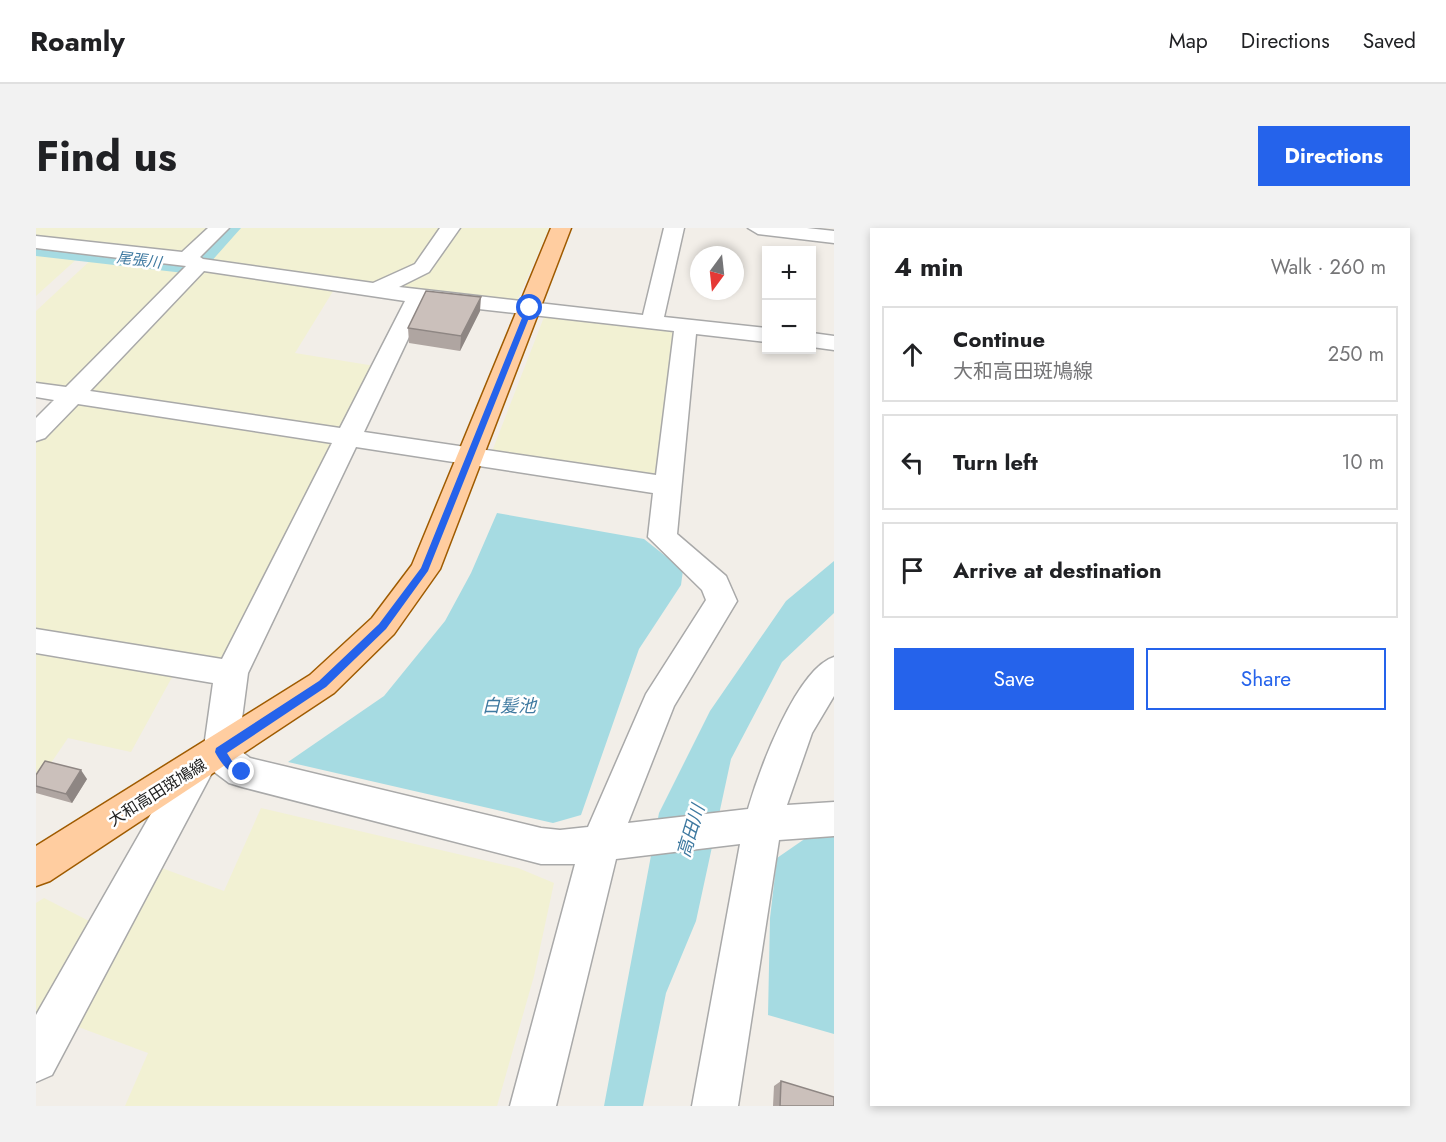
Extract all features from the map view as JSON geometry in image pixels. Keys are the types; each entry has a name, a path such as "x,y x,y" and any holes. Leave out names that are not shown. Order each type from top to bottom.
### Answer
{"main road":[{"name":"大和高田斑鳩線","path":"36,868 322,684 383,626 425,569 561,228"}],"street":[{"path":"36,433 192,261 219,228"},
{"path":"375,290 422,268 450,228"},
{"path":"652,322 674,228"},
{"path":"758,228 834,237"},
{"path":"36,242 192,261 418,296 762,335"},
{"path":"36,1059 208,759 231,673 418,296"},
{"path":"532,1106 611,842 658,704 722,601 715,584 662,537 686,326"},
{"path":"816,341 834,343"},
{"path":"36,390 668,486"},
{"path":"36,641 231,673"},
{"path":"715,1106 748,826 800,722 819,689 834,670"},
{"path":"208,759 228,764 242,772 529,843 560,848 748,826 834,819"}],"green space":[{"path":"36,228 212,228 180,255 36,238"},
{"path":"236,228 443,228 418,264 370,286 207,260"},
{"path":"457,228 549,228 517,301 390,289"},
{"path":"36,252 79,257 36,296"},
{"path":"93,258 177,269 182,272 66,392 36,387 36,311"},
{"path":"205,270 335,288 295,353 375,366 342,434 82,395"},
{"path":"559,315 681,329 663,481 491,454 544,317"},
{"path":"75,402 337,442 226,663 36,632 36,443"},
{"path":"36,649 176,670 131,752 68,738 36,785"},
{"path":"261,808 518,868 554,883 534,976 497,1106 125,1106 148,1053 73,1025 159,867 224,891"},
{"path":"44,898 89,921 50,996 46,996 36,1014 36,903"}],"water":[{"name":"白髪池","path":"497,513 644,539 683,570 681,585 639,649 581,815 553,823 288,762 384,696 445,621 471,573"},
{"name":"高田川","path":"834,561 834,613 782,662 731,759 696,921 666,993 643,1106 604,1106 659,813 710,711 786,601"},
{"path":"834,837 834,1034 768,1015 770,918 777,858 806,838"}],"building":[{"path":"426,291 481,297 461,336 408,328"},
{"path":"45,761 81,770 66,794 36,786 36,775"},
{"path":"781,1081 834,1097 834,1106 780,1106"}],"waterway":[{"name":"尾張川","path":"36,248 184,265 200,258 228,228"}],"route":[{"path":"242,772 228,764 220,752 322,684 383,626 425,569 530,308"}]}
